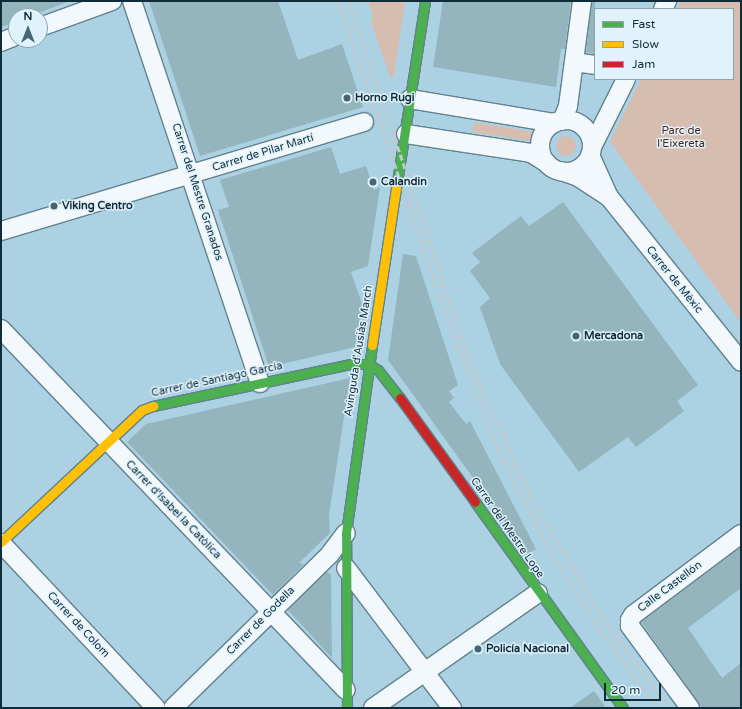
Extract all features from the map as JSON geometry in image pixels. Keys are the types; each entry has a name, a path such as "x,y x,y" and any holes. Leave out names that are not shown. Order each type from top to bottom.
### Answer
{"street":[{"path":"48,24 112,1"},
{"name":"Carrer del Mestre Granados","path":"132,1 138,12 190,175 260,383"},
{"name":"Avinguda d'Ausiàs March","path":"347,708 346,533 369,364 406,134 425,1"},
{"path":"582,1 566,113 558,122 548,127 541,141 542,155 554,167 569,172 582,166 591,151 626,80"},
{"path":"574,62 594,65"},
{"path":"410,99 558,122 569,121 583,127 588,133 591,151"},
{"name":"Carrer de Pilar Martí","path":"1,231 364,122"},
{"name":"Carrer de Mèxic","path":"406,134 531,153 554,167 578,177 609,197"},
{"name":"Carrer de Mèxic","path":"591,151 609,197 739,356"},
{"name":"Carrer d'Isabel la Catòlica","path":"1,329 107,442 346,690"},
{"name":"Carrer de Santiago García","path":"1,542 137,414 148,408 350,364 369,364"},
{"name":"Carrer del Mestre Lope","path":"369,364 378,370 398,396 538,593 623,708"},
{"name":"Carrer de Godella","path":"173,708 270,611 330,554 346,533"},
{"name":"Calle Castellón","path":"690,708 630,626 630,620 633,615 741,534"},
{"name":"Carrer de Colom","path":"1,542 156,708"},
{"path":"346,568 452,708"},
{"path":"373,708 538,593"}],"green space":[{"path":"368,1 405,1 394,76 391,79 371,22 373,16"},
{"name":"Parc de l'Eixereta","path":"681,1 741,1 741,323 610,142 641,80 734,80 734,8 678,8"},
{"path":"474,122 532,132 535,134 534,139 532,141 472,132"},
{"path":"566,136 573,139 576,146 573,153 566,156 559,153 556,146 559,139"}],"building":[{"path":"1,1 67,1 48,9 48,8 8,8 8,25 1,27"},
{"path":"149,1 278,1 298,60 342,44 363,107 200,156"},
{"path":"443,1 571,1 565,49 561,49 556,87 433,67"},
{"path":"592,1 595,1 594,54 586,52"},
{"path":"331,147 340,174 366,166 374,190 380,187 368,266 351,272 362,304 355,347 269,367 218,210 229,207 220,180"},
{"name":"Mercadona","path":"563,202 698,385 677,401 684,411 636,447 628,437 579,472 500,364 480,307 490,298 470,271 480,262 472,253 521,216 529,226"},
{"path":"403,254 416,256 458,385 449,391 454,398 449,402 466,424 470,421 536,549 528,554 388,360"},
{"path":"350,378 329,515 330,533 299,563 304,564 273,595 127,442 146,424"},
{"path":"741,547 741,588 688,628 722,678 741,663 741,708 702,708 641,622"},
{"path":"326,572 331,574 332,658 288,610"},
{"path":"594,691 606,708 570,708"}],"railway":[{"path":"338,1 457,345 503,461 564,575 625,665 659,708"},
{"path":"348,1 469,357 516,465 537,508 592,600 619,641 670,708"}],"traffic: fast":[{"path":"397,182 425,1"},
{"path":"347,708 346,533 372,345"},
{"path":"153,406 350,364 369,364 378,370 400,398"},
{"path":"475,502 623,708"}],"traffic: slow":[{"path":"372,345 397,182"},
{"path":"1,542 142,410 153,406"}],"traffic: jam":[{"path":"400,398 475,502"}],"place":[{"name":"Horno Rugi","path":"347,98"},
{"name":"Calandin","path":"373,182"},
{"name":"Viking Centro","path":"54,206"},
{"name":"Mercadona","path":"576,336"},
{"name":"Policía Nacional","path":"478,649"}]}
